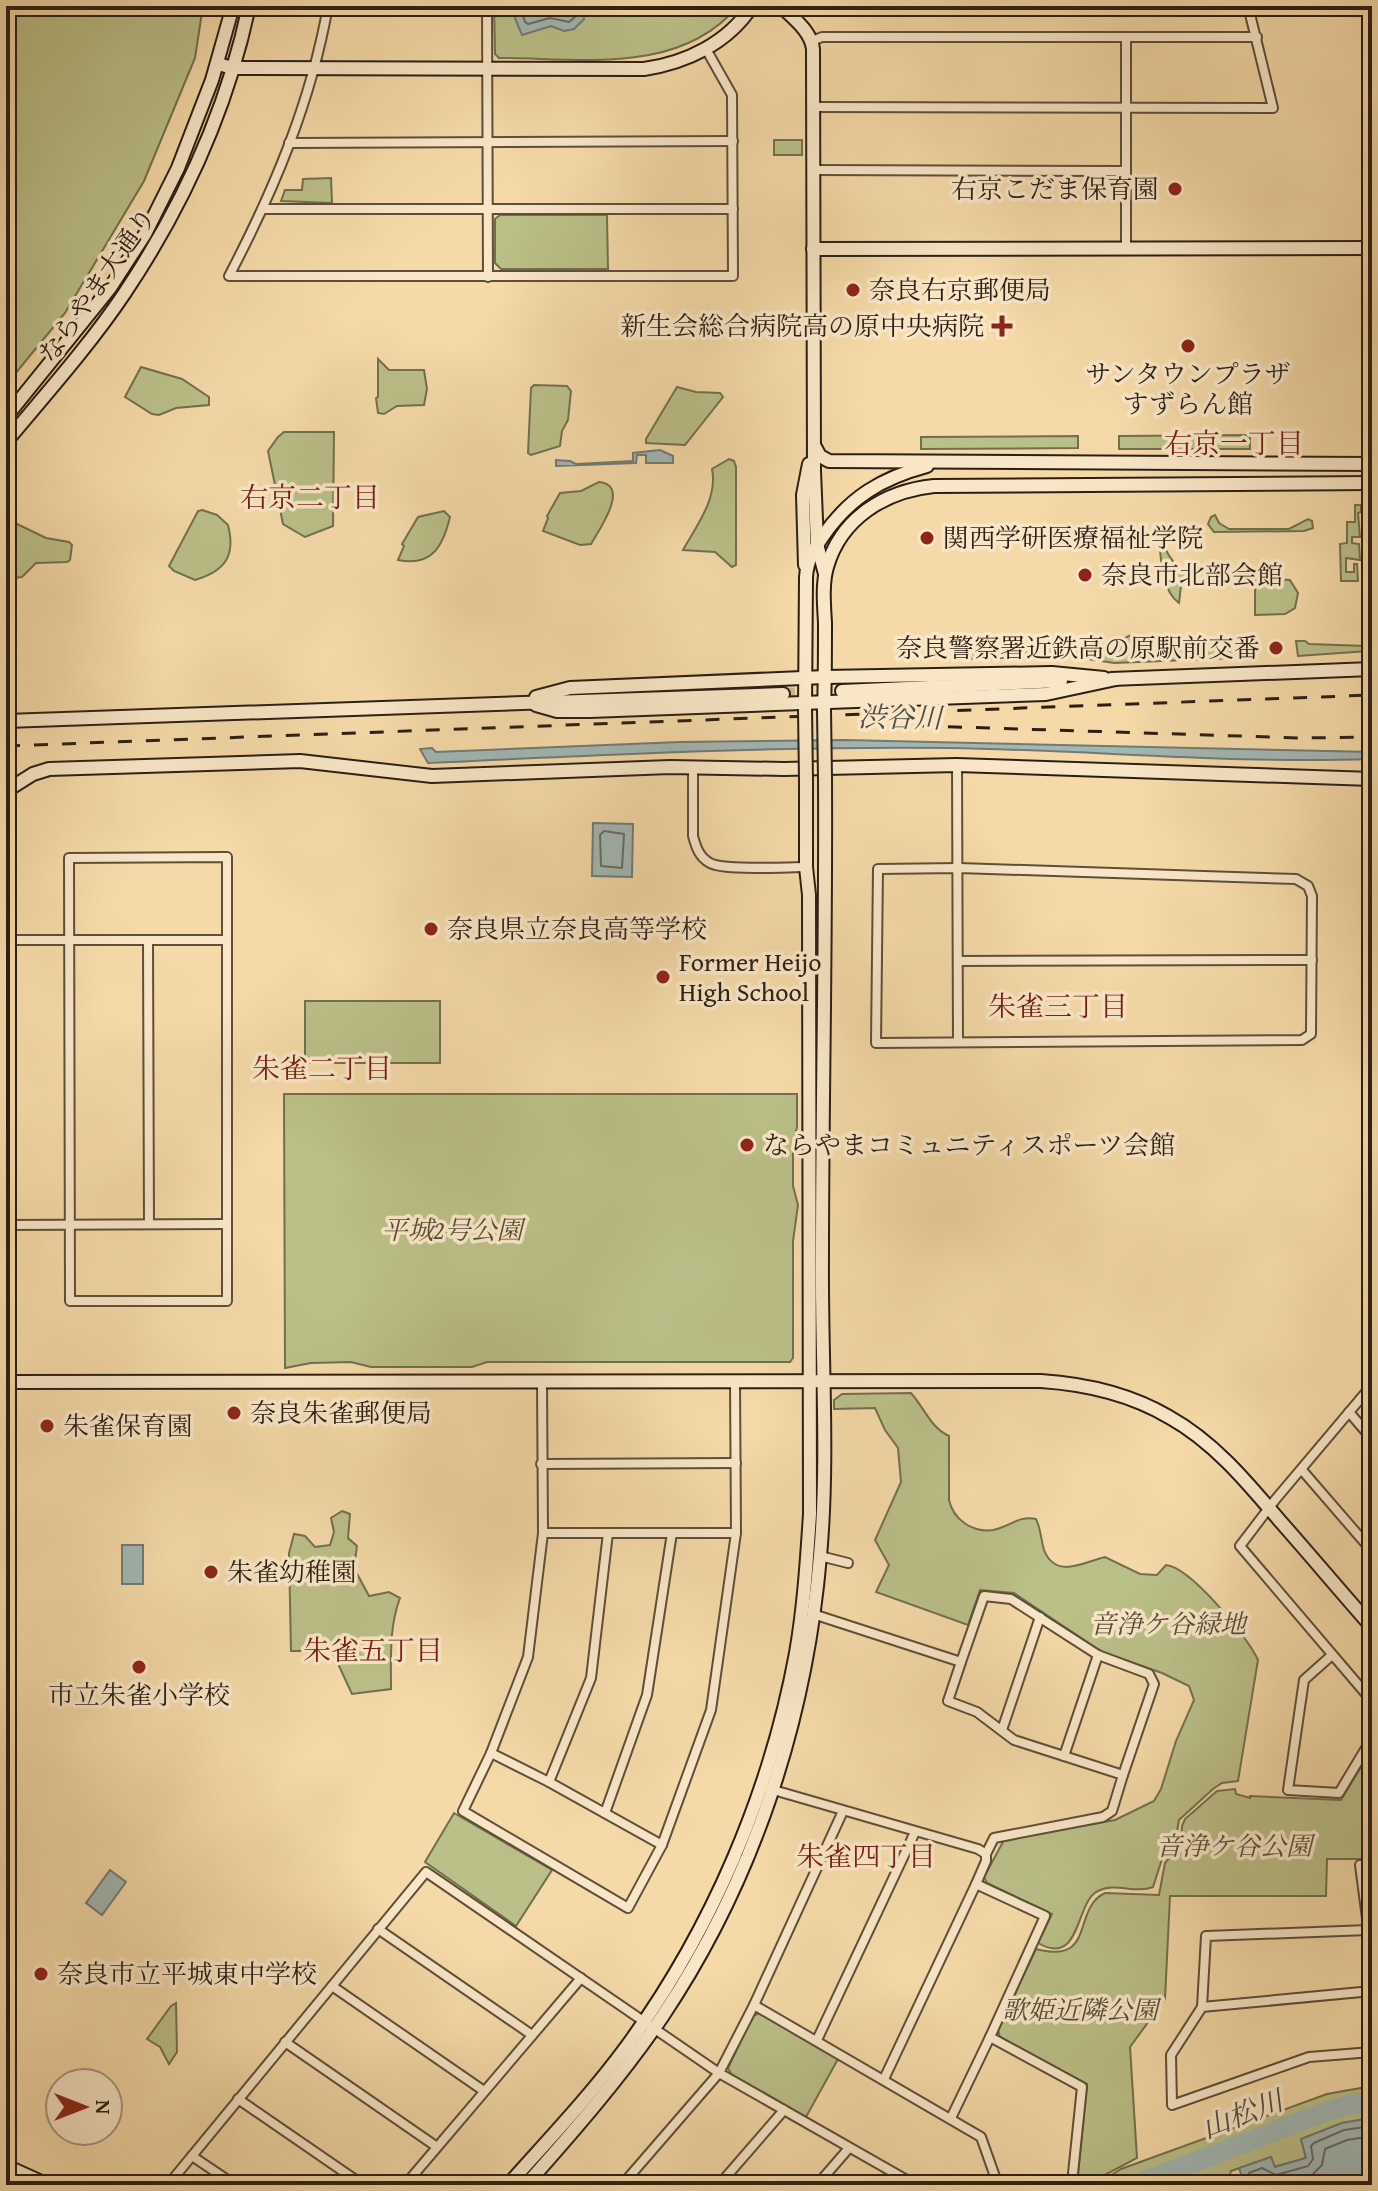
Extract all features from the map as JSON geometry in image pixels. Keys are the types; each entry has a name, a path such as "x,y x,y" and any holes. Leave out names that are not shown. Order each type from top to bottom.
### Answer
{"street":[{"name":"ならやま大通り","path":"6,417 110,288 145,234 178,168 218,64 233,6"},
{"name":"ならやま大通り","path":"6,442 123,296 191,182 233,68 249,6"},
{"path":"328,6 315,69 289,143 264,209 229,276 733,276 732,95 706,49"},
{"path":"487,6 488,277"},
{"path":"218,64 233,68 315,69 644,69 674,63 706,49 727,33 752,6"},
{"path":"781,6 812,41 814,445 817,544 825,577"},
{"path":"813,107 1273,108 1248,6"},
{"path":"812,41 822,37 1257,37"},
{"path":"1126,37 1126,248"},
{"path":"289,143 733,141"},
{"path":"813,170 1126,171"},
{"path":"264,209 733,209"},
{"path":"813,249 1372,248"},
{"path":"814,445 826,461 1372,464"},
{"path":"526,2185 604,2096 649,2025 709,1911 767,1788 807,1665 820,1556 809,895 806,867 803,495 814,445"},
{"path":"806,577 808,563 817,544 837,516 862,493 877,483 941,462"},
{"path":"767,1788 796,1653 810,1514 817,1380 825,577 840,538 868,508 917,488 1141,483 1372,483"},
{"path":"804,525 817,544"},
{"path":"817,544 829,544 840,538"},
{"path":"842,691 1372,669"},
{"path":"521,701 570,688 825,677 1052,673 1116,679"},
{"path":"521,701 557,711 824,706 1046,694 1116,679"},
{"path":"6,721 783,694"},
{"path":"6,791 25,778 49,769 281,761 321,762 419,776 957,765 1372,779"},
{"path":"957,765 958,1041"},
{"path":"693,768 693,836 696,847 706,861 721,866 806,867"},
{"path":"227,857 227,940 227,1301 70,1301 69,858 227,857"},
{"path":"959,868 1296,879 1308,886 1312,896 1312,1030 1302,1040 876,1043 878,869 959,868"},
{"path":"6,940 227,940"},
{"path":"148,940 149,1224"},
{"path":"958,961 1312,960"},
{"path":"6,1225 227,1224"},
{"path":"542,1382 543,1533 528,1657 491,1753 463,1811 628,1908 662,1845 711,1710 736,1533 735,1381"},
{"path":"6,1382 1041,1381 1103,1389 1150,1407 1196,1435 1234,1468 1372,1627"},
{"path":"1372,1385 1240,1546 1372,1701"},
{"path":"1349,1412 1372,1439"},
{"path":"541,1464 736,1463"},
{"path":"1302,1470 1372,1551"},
{"path":"543,1533 736,1533"},
{"path":"549,1782 591,1678 608,1533"},
{"path":"605,1813 647,1695 672,1533"},
{"path":"820,1556 848,1563"},
{"path":"884,2079 976,1884 994,1838 1103,1817 1112,1811 1154,1684 1149,1674 1098,1655 1011,1599 984,1596 948,1701 977,1712 1014,1740 1123,1775"},
{"path":"813,1614 961,1662"},
{"path":"1002,1730 1040,1617"},
{"path":"1064,1756 1098,1655"},
{"path":"1332,1655 1304,1680 1288,1790 1339,1793 1372,1738"},
{"path":"491,1753 662,1845"},
{"path":"767,1788 978,1849 986,1854"},
{"path":"622,2185 719,2073 754,2005 843,1811"},
{"path":"817,2040 915,1832"},
{"path":"1372,1865 1360,1865 1372,1957"},
{"path":"168,2185 426,1872 719,2073 905,2179 907,2185"},
{"path":"951,2118 1045,1916 976,1884"},
{"path":"378,1929 532,2035"},
{"path":"1368,1930 1206,1936 1202,2007 1171,2055 1172,2105 1309,2057 1372,2052"},
{"path":"405,2185 581,1978"},
{"path":"332,1986 484,2091"},
{"path":"1202,2007 1372,1991"},
{"path":"754,2005 981,2137 998,2185"},
{"path":"508,2185 649,2025"},
{"path":"990,2037 1082,2087 1072,2183 1066,2185"},
{"path":"285,2042 437,2147"},
{"path":"238,2099 363,2185"},
{"path":"719,2185 784,2110"},
{"path":"817,2185 849,2148"},
{"path":"192,2156 235,2185"},
{"path":"6,2166 48,2185"}],"green space":[{"path":"6,6 203,6 195,58 144,181 65,313 6,385"},
{"path":"494,6 738,6 714,28 687,44 658,53 595,60 499,58 495,54"},
{"path":"774,140 802,140 802,155 774,155"},
{"path":"331,178 332,203 281,201 285,190 302,190 303,179"},
{"path":"500,215 607,215 608,269 501,269 495,263 495,219"},
{"path":"378,359 389,370 424,370 427,389 424,405 397,406 384,414 378,413"},
{"path":"141,367 182,379 209,397 209,405 152,414 125,397"},
{"path":"534,385 567,386 571,391 568,420 562,431 560,446 531,455 528,453 531,388"},
{"path":"677,387 720,393 723,397 685,445 646,443 646,439"},
{"path":"284,432 334,432 333,526 305,537 283,524 268,451"},
{"path":"1250,435 1250,449 1119,449 1119,436"},
{"path":"1078,436 1078,448 921,449 921,437"},
{"path":"729,459 734,461 736,467 736,565 732,567 715,552 683,550 709,501 712,469"},
{"path":"599,482 608,485 613,499 591,544 580,545 543,531 547,516 560,493 581,491"},
{"path":"1355,505 1361,505 1361,512 1358,513 1360,537 1352,537 1352,543 1359,544 1360,560 1346,558 1346,572 1354,572 1354,564 1357,564 1358,581 1341,581 1340,544 1347,543 1347,522 1355,522"},
{"path":"198,511 217,515 228,525 230,545 229,554 221,567 195,580 169,566"},
{"path":"444,511 450,517 444,537 434,552 419,560 398,560 404,546 402,544 418,517"},
{"path":"1215,515 1219,523 1229,529 1289,529 1308,519 1312,521 1313,528 1304,531 1214,532 1208,524"},
{"path":"15,523 46,538 69,542 72,545 70,560 36,563 22,577 6,579 6,538"},
{"path":"1158,528 1172,560 1189,573 1181,586 1179,603 1172,597 1164,579"},
{"path":"1255,578 1290,580 1298,593 1295,608 1285,614 1255,615"},
{"path":"1131,635 1232,641 1237,655 1235,658 1114,663 1069,656 960,659 959,655 965,646 1108,646"},
{"path":"1296,641 1366,646 1370,651 1298,656"},
{"path":"305,1001 440,1001 440,1063 305,1063"},
{"name":"平城2号公園","path":"284,1094 797,1094 793,1186 798,1205 793,1241 793,1358 790,1362 487,1362 472,1367 371,1367 351,1362 311,1363 285,1368"},
{"name":"音浄ケ谷緑地","path":"911,1393 933,1423 949,1436 949,1500 959,1519 971,1527 993,1530 1019,1520 1036,1519 1049,1559 1063,1567 1105,1557 1140,1574 1157,1575 1166,1565 1176,1569 1189,1577 1217,1605 1258,1660 1238,1781 1222,1783 1179,1820 1175,1843 1163,1856 1153,1887 1098,1891 1091,1897 1076,1930 1063,1947 1052,1948 1038,1943 1052,1914 987,1883 984,1877 1004,1840 1115,1820 1154,1801 1194,1700 1189,1686 1102,1652 1014,1593 980,1590 968,1625 876,1592 889,1565 875,1540 901,1482 898,1448 875,1408 834,1409 834,1400 842,1394"},
{"path":"342,1511 350,1514 348,1538 357,1546 354,1568 369,1596 389,1592 400,1598 392,1631 391,1689 352,1694 333,1653 317,1644 291,1651 289,1553 294,1534 305,1536 315,1547 330,1545 334,1532 331,1518"},
{"path":"1370,1752 1372,1859 1327,1859 1326,1896 1170,1896 1165,1999 1130,2047 1137,2158 1086,2185 1077,2185 1087,2084 1000,2037 998,2030 1036,1949 1055,1952 1076,1943 1088,1911 1105,1893 1159,1895 1165,1863 1181,1844 1185,1819 1217,1791 1235,1789 1236,1794 1250,1798 1341,1800"},
{"path":"454,1813 552,1870 516,1926 425,1862"},
{"path":"176,2003 177,2052 169,2064 160,2047 147,2039"},
{"path":"760,2013 838,2059 806,2117 731,2074 728,2068 753,2016"},
{"path":"1372,2086 1372,2097 1330,2104 1120,2185 1096,2185 1121,2169 1327,2094"},
{"path":"1372,2108 1372,2118 1342,2123 1301,2139 1306,2158 1274,2167 1271,2157 1231,2171 1227,2185 1149,2185 1332,2115"}],"water":[{"path":"513,6 553,6 555,9 583,6 584,19 574,29 564,31 551,26 522,35 512,11"},
{"path":"660,450 673,456 673,463 646,463 646,455 637,455 636,463 556,466 556,460 576,464 633,461 633,453"},
{"path":"845,740 1372,752 1372,759 1266,760 1002,749 819,748 428,763 420,749 432,748 436,752 680,742"},
{"path":"593,823 633,824 632,877 592,876"},
{"path":"122,1545 143,1545 143,1584 122,1584"},
{"path":"110,1870 126,1882 102,1915 86,1903"},
{"path":"1372,2118 1372,2185 1239,2185 1239,2168 1271,2157 1275,2167 1306,2158 1301,2139 1342,2123"}],"waterway":[{"name":"山松川","path":"1134,2185 1328,2111 1355,2103 1372,2103"}],"tunnel":[{"path":"783,694 842,691"}],"railway":[{"path":"6,746 1372,695"},
{"path":"864,724 1301,738 1372,737"}],"place":[{"name":"右京こだま保育園","path":"1175,189"},
{"name":"奈良右京郵便局","path":"853,290"},
{"name":"新生会総合病院高の原中央病院","path":"1002,326"},
{"name":"サンタウンプラザ すずらん館","path":"1188,346"},
{"name":"関西学研医療福祉学院","path":"927,538"},
{"name":"奈良市北部会館","path":"1085,575"},
{"name":"奈良警察署近鉄高の原駅前交番","path":"1276,648"},
{"name":"奈良県立奈良高等学校","path":"431,929"},
{"name":"Former Heijo High School","path":"663,977"},
{"name":"ならやまコミュニティスポーツ会館","path":"747,1145"},
{"name":"奈良朱雀郵便局","path":"234,1413"},
{"name":"朱雀保育園","path":"47,1426"},
{"name":"朱雀幼稚園","path":"211,1572"},
{"name":"市立朱雀小学校","path":"139,1667"},
{"name":"奈良市立平城東中学校","path":"41,1974"}],"district":[{"name":"右京一丁目","path":"1234,443"},
{"name":"右京二丁目","path":"310,497"},
{"name":"朱雀三丁目","path":"1058,1006"},
{"name":"朱雀二丁目","path":"322,1068"},
{"name":"朱雀五丁目","path":"373,1650"},
{"name":"朱雀四丁目","path":"866,1856"}],"water label":[{"name":"渋谷川","path":"900,717"}],"park label":[{"name":"音浄ケ谷公園","path":"1234,1846"},
{"name":"歌姫近隣公園","path":"1080,2010"}]}
